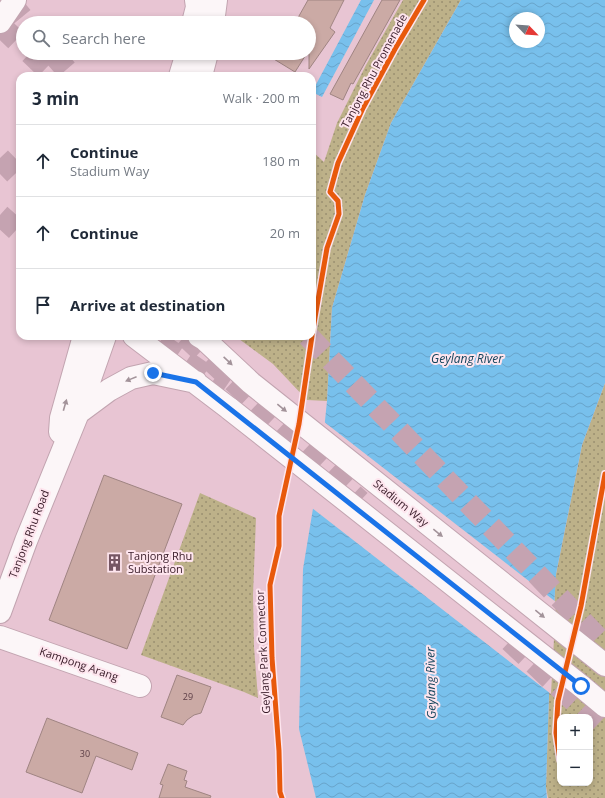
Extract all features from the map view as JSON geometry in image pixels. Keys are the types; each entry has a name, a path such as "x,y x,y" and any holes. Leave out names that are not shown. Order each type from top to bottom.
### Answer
{"street":[{"path":"0,22 15,0"},
{"path":"195,16 197,7 196,0"},
{"path":"214,16 216,0"},
{"path":"181,72 185,60"},
{"path":"202,72 205,60"},
{"name":"Tanjong Rhu Road","path":"59,457 61,418 83,340"},
{"name":"Tanjong Rhu Road","path":"0,612 26,541 78,413 104,340"},
{"path":"139,340 196,382 605,706"},
{"name":"Stadium Way","path":"205,340 252,383 600,662"},
{"path":"78,413 109,390 131,378 153,373 196,382"},
{"name":"Kampong Arang","path":"9,640 140,686"}],"shaded area":[{"path":"403,0 461,0 391,123 365,195 332,308 327,401 307,400 273,364 240,340 316,340 316,155 324,162 337,123 366,65"},
{"path":"605,383 605,798 548,798 546,787 549,696 556,574 582,445"},
{"path":"200,493 256,518 253,595 254,647 258,698 141,655"}],"water":[{"path":"361,0 374,0 322,97 316,94 316,84"},
{"name":"Geylang River","path":"461,0 605,0 605,383 582,445 556,574 549,696 546,787 547,798 316,798 299,729 303,569 321,460 327,401 332,308 365,195 391,123"}],"pier":[{"path":"323,421 556,602 551,694 312,508"}],"building":[{"path":"308,0 344,0 330,28 335,32 316,59 316,16 299,16"},
{"path":"382,0 400,0 353,84 351,83 343,100 330,94"},
{"path":"275,60 303,60 295,72"},
{"path":"309,60 315,60 309,69"},
{"name":"Tanjong Rhu Substation","path":"104,475 182,504 127,649 49,620"},
{"path":"177,675 211,687 201,713 194,715 183,725 161,717"},
{"path":"47,718 138,753 132,770 96,756 82,793 26,772"},
{"path":"168,764 187,771 184,780 187,781 185,787 211,796 210,798 159,798 163,785 160,784"}],"tunnel":[{"path":"8,0 21,16"},
{"path":"0,25 16,40"},
{"path":"37,60 50,72"},
{"path":"58,60 69,72"},
{"path":"0,158 16,175"},
{"path":"0,215 16,229"},
{"path":"189,340 360,501"},
{"path":"312,340 605,645"},
{"path":"159,343 225,388"},
{"path":"510,641 605,730"}],"cycle path":[{"name":"Tanjong Rhu Promenade","path":"316,312 327,248 339,214 338,201 330,192 338,163 363,108 424,0"},
{"name":"Geylang Park Connector","path":"282,798 280,792 279,751 272,658 270,585 279,546 279,516 299,424 311,340"},
{"path":"559,750 556,733 558,701 581,606 605,474"}],"place":[{"name":"Tanjong Rhu Substation","path":"115,562"}],"route":[{"path":"153,373 196,382 581,686"}]}
